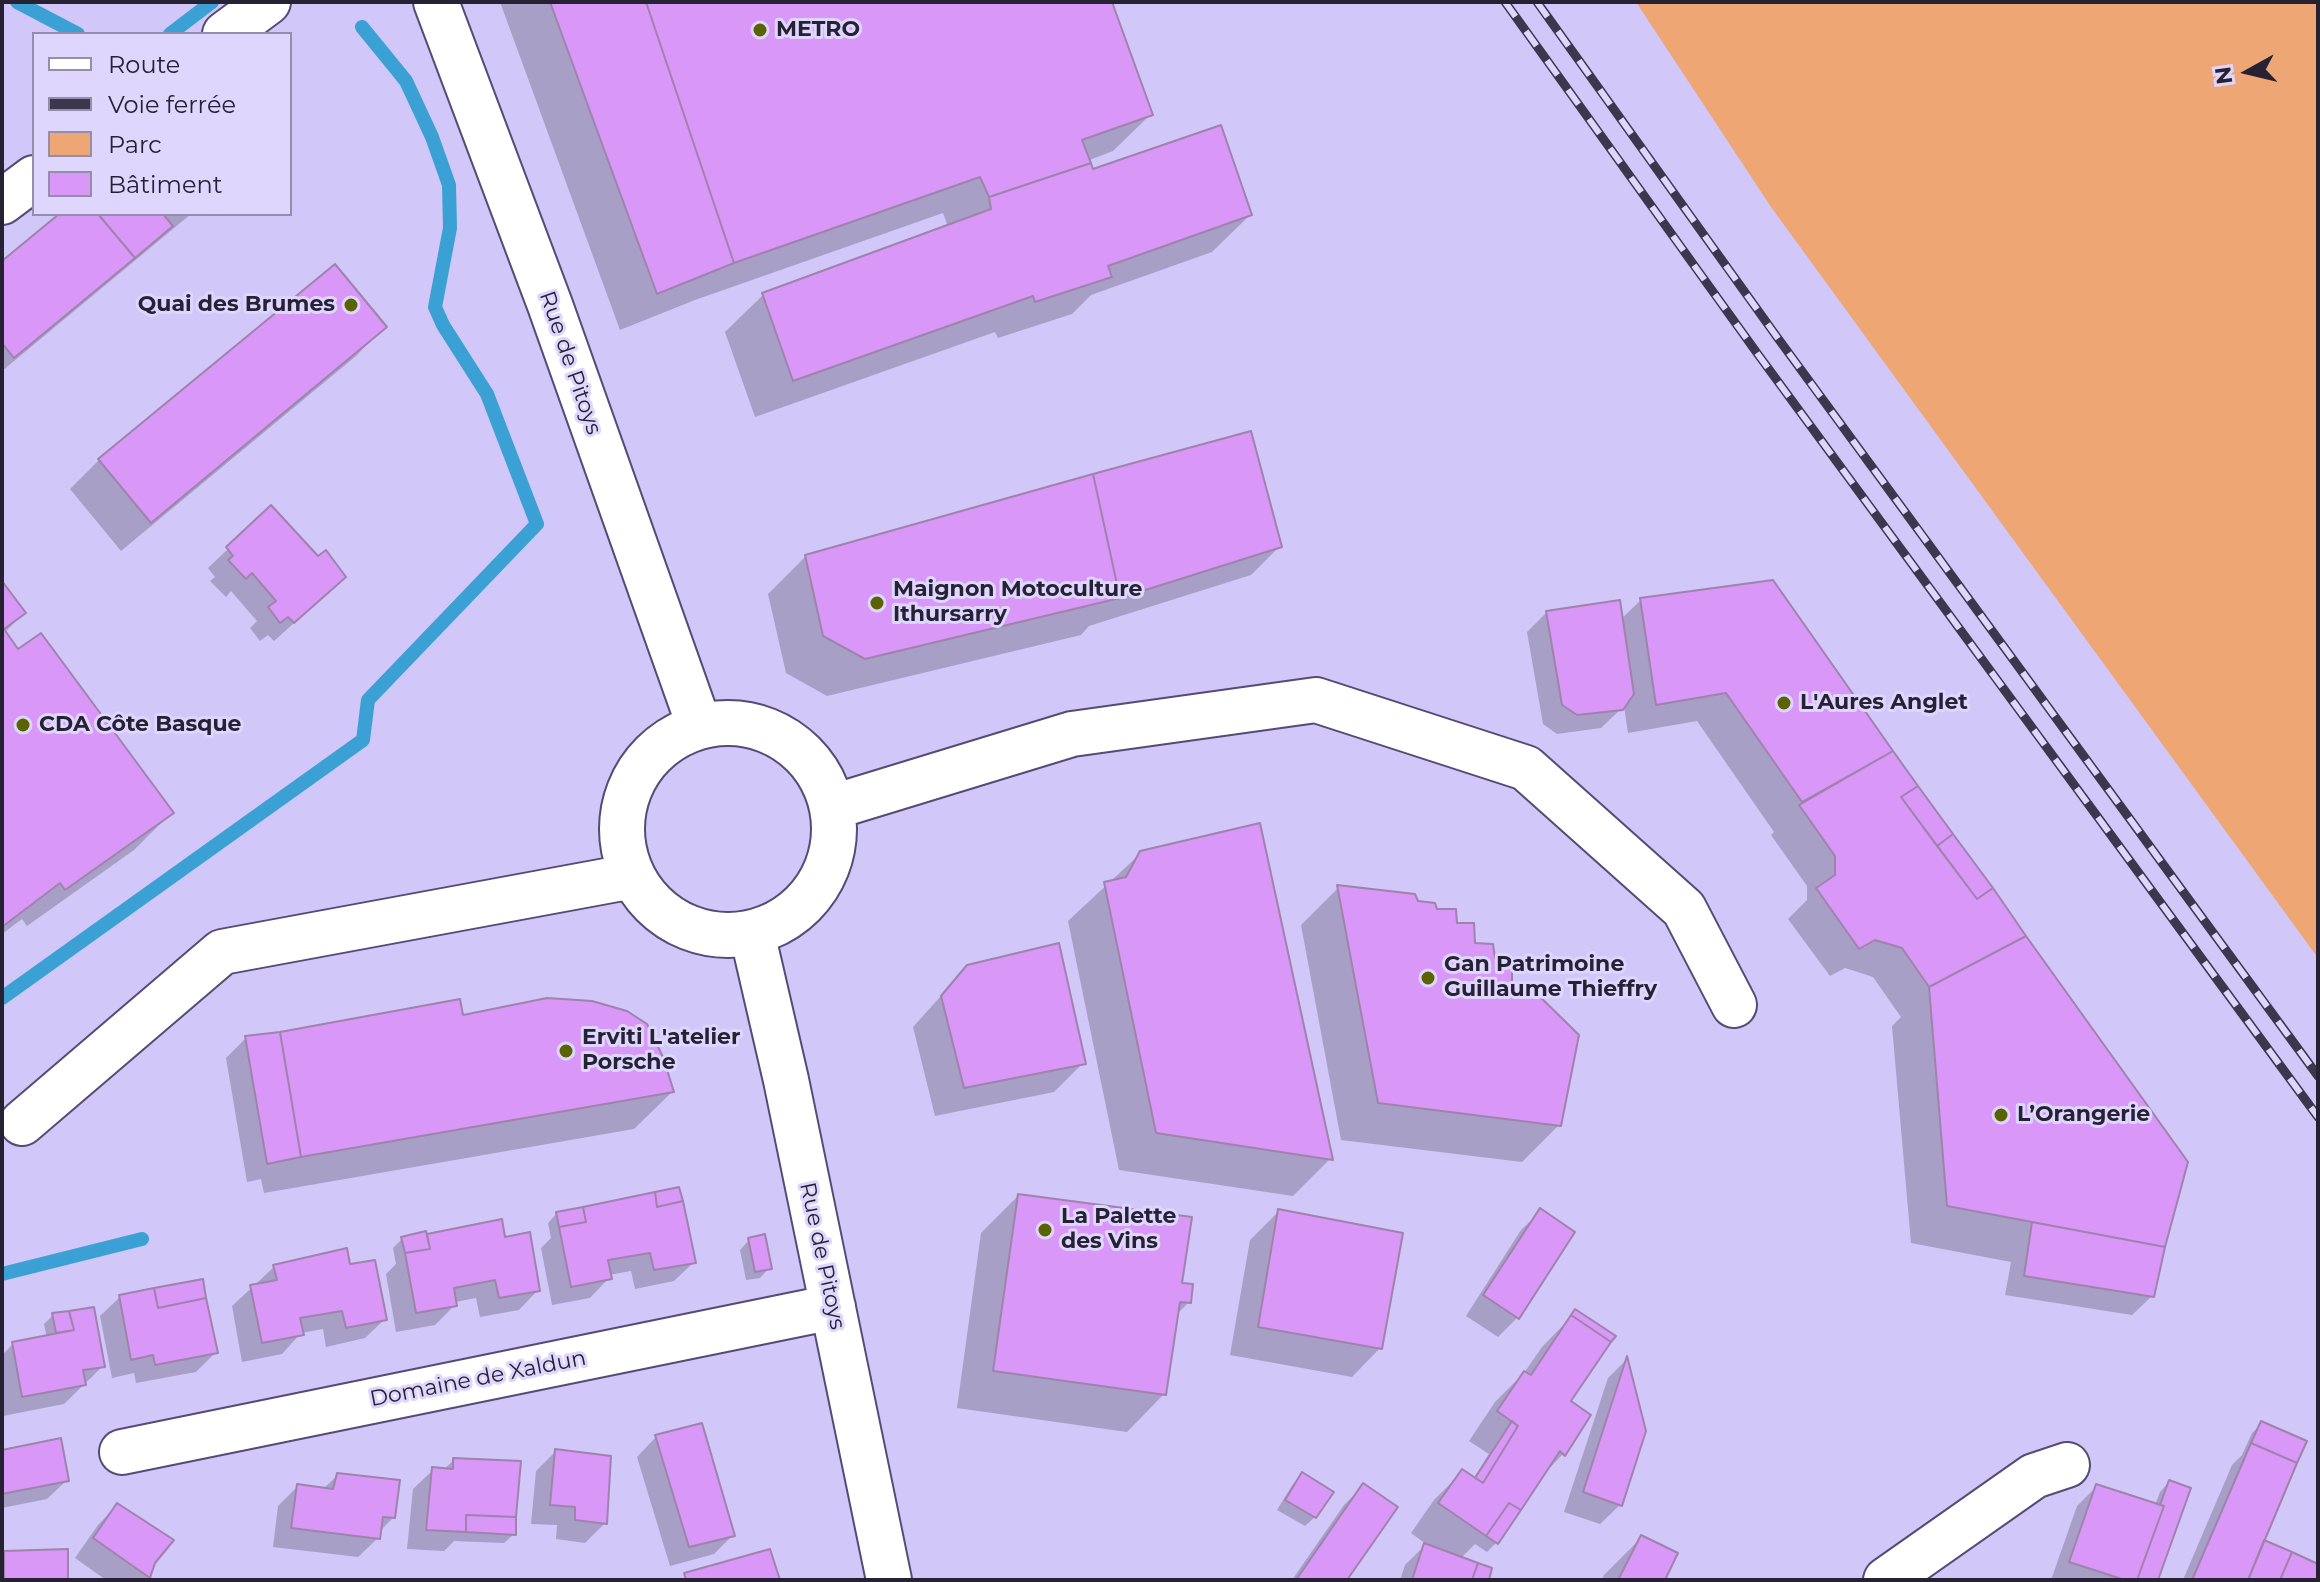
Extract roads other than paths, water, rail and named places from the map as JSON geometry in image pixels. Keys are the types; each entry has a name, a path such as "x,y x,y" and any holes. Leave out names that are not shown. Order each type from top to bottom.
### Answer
{"street":[{"path":"228,32 268,2"},
{"name":"Rue de Pitoys","path":"436,2 550,305 699,725"},
{"path":"2,202 32,180"},
{"path":"833,807 1072,734 1316,700 1526,768 1684,909 1734,1005"},
{"path":"733,722 768,729 798,747 820,774 833,807 835,840 826,872 808,900 782,921 752,933 716,935 682,925 653,905 633,876 623,846 622,815 631,785 647,759 671,738 699,725 733,722"},
{"path":"22,1123 222,952 633,876"},
{"name":"Rue de Pitoys","path":"752,933 786,1080 889,1580"},
{"name":"Domaine de Xaldun","path":"122,1452 833,1307"},
{"path":"1886,1580 2034,1476 2067,1465"}],"waterway":[{"path":"17,2 74,32"},
{"path":"173,32 212,2"},
{"path":"2,998 363,740 368,700 537,524 487,394 435,307 450,228 449,185 432,137 406,81 362,27"},
{"path":"2,1274 142,1239"}],"railway":[{"path":"1505,2 1757,353 2318,1117"},
{"path":"1537,2 1777,337 2318,1076"}],"place":[{"name":"METRO","path":"760,30"},
{"name":"Quai des Brumes","path":"351,305"},
{"name":"Maignon Motoculture Ithursarry","path":"877,603"},
{"name":"L'Aures Anglet","path":"1784,703"},
{"name":"CDA Côte Basque","path":"23,725"},
{"name":"Gan Patrimoine Guillaume Thieffry","path":"1428,978"},
{"name":"Erviti L'atelier Porsche","path":"566,1051"},
{"name":"L’Orangerie","path":"2001,1115"},
{"name":"La Palette des Vins","path":"1045,1230"}]}
